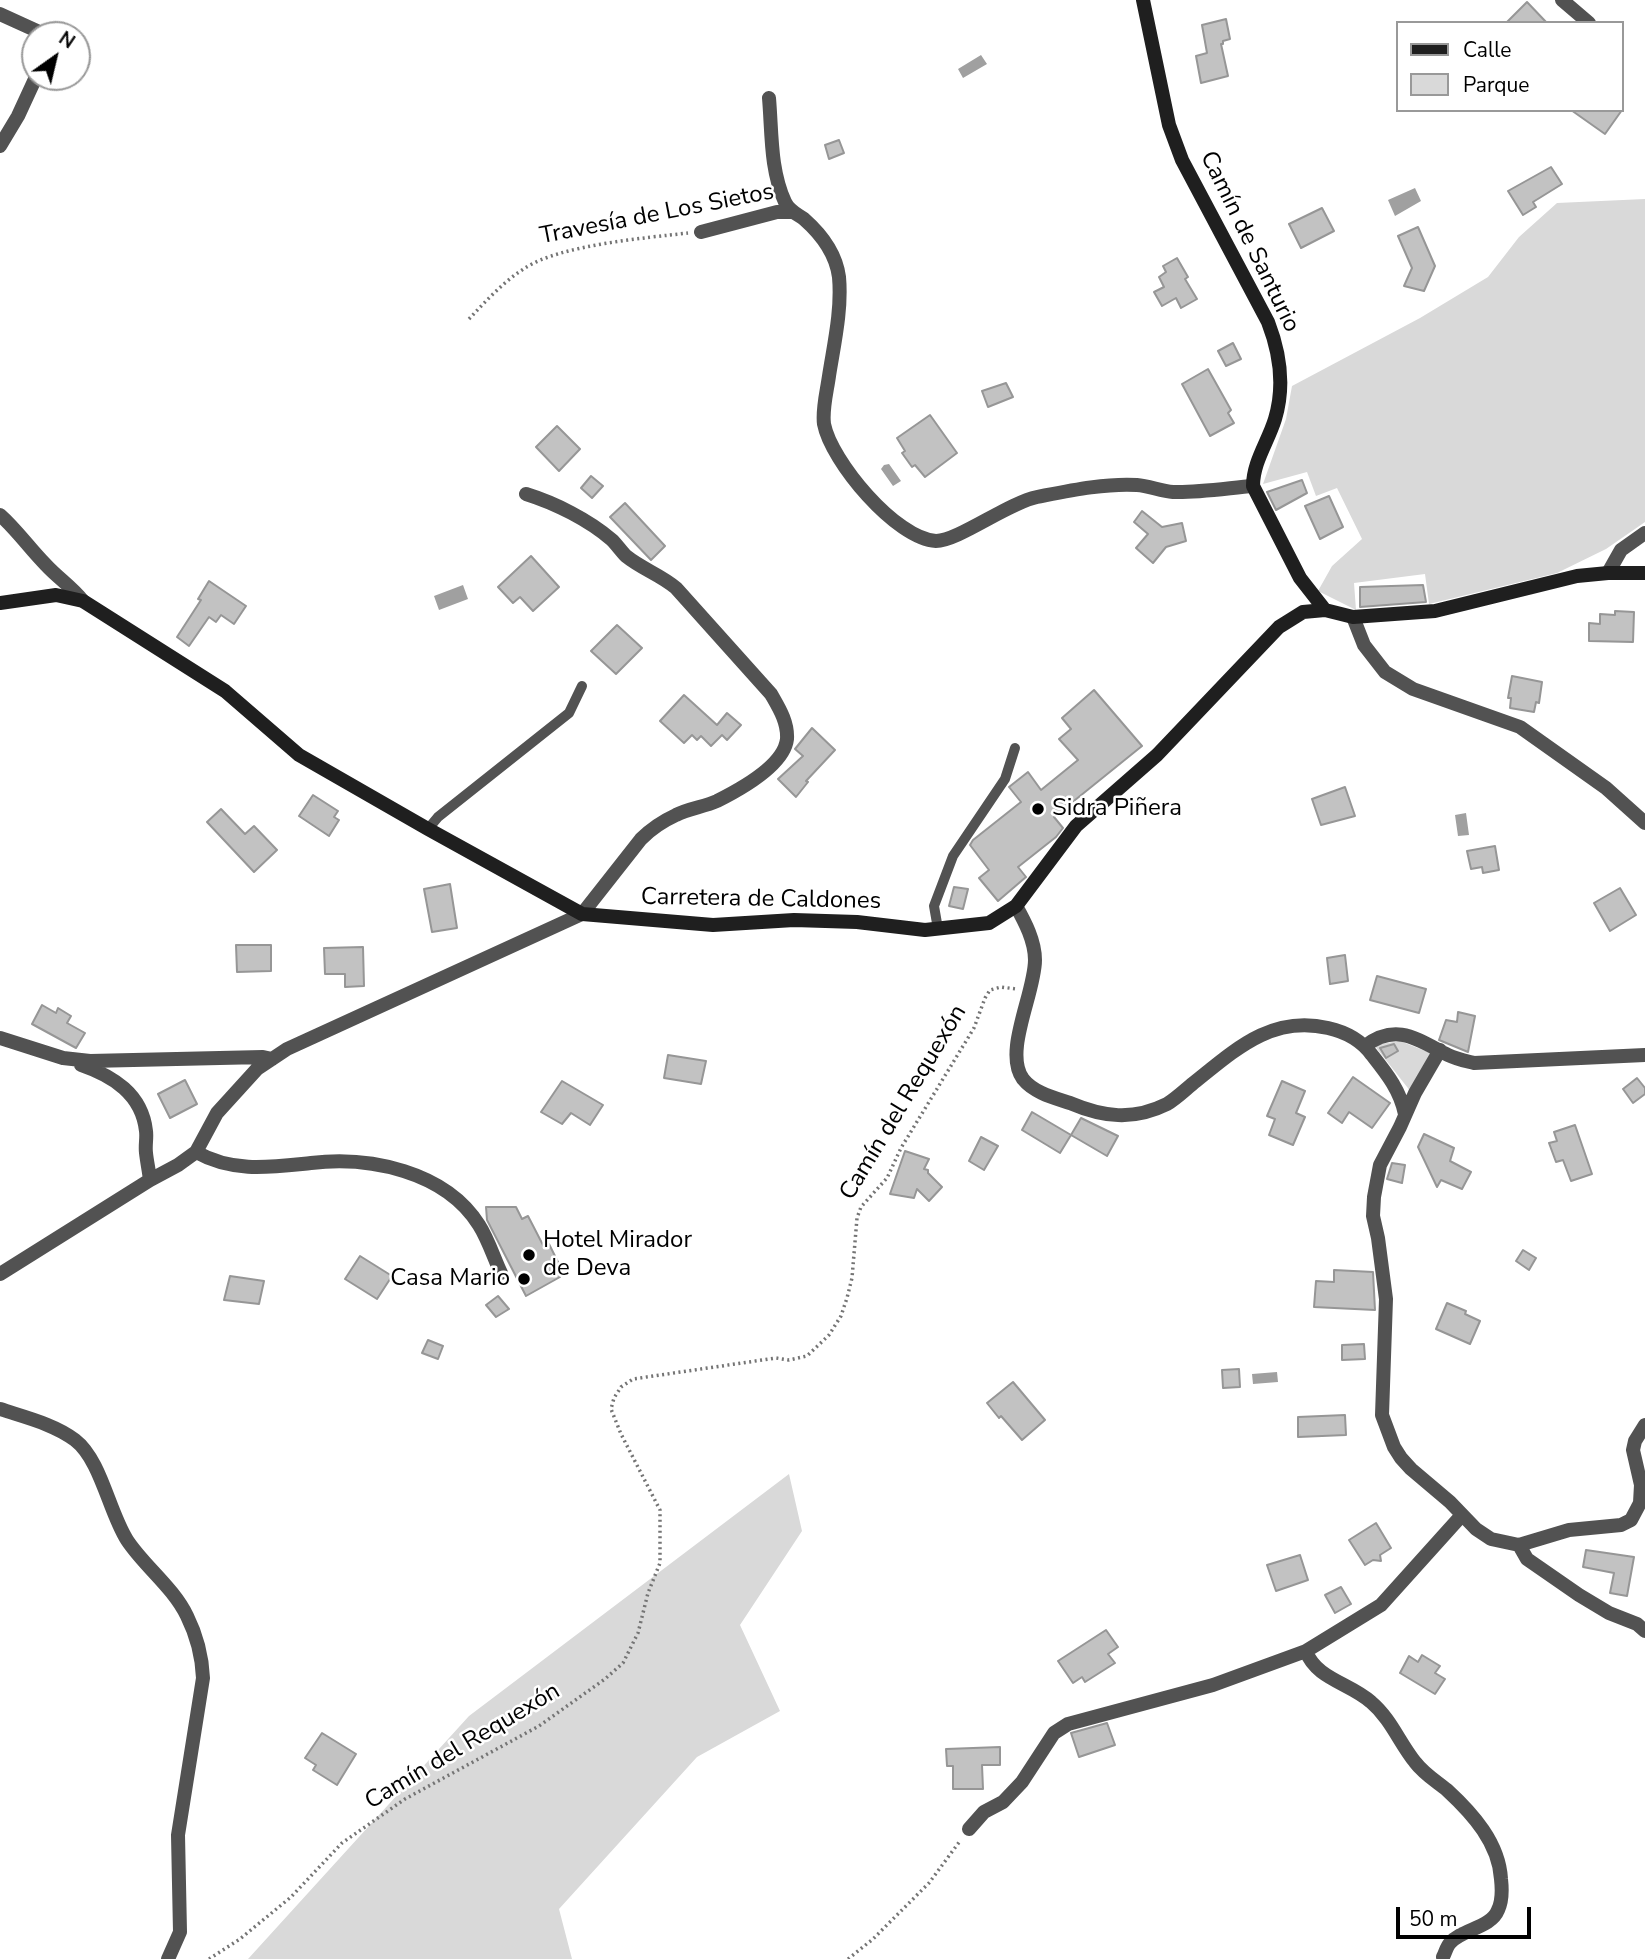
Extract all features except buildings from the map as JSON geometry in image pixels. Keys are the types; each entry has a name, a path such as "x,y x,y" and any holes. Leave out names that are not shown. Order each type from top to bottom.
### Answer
{"street":[{"name":"Camín de Santurio","path":"1143,0 1169,125 1182,160 1268,322 1277,345 1281,381 1276,417 1253,474 1252,486"},
{"path":"1562,0 1587,21"},
{"path":"0,14 21,24"},
{"path":"0,146 30,91"},
{"path":"769,98 775,169 785,202 792,212 817,231 830,248 839,276 837,326 825,398 824,422 831,444 834,452 880,510 911,534 939,541 1035,497 1118,485 1138,485 1175,492 1252,486 1300,578 1325,610 1353,618 1435,611 1577,576 1645,573"},
{"name":"Travesía de Los Sietos","path":"701,232 777,212 792,212"},
{"path":"0,1274 196,1152 217,1113 257,1069 287,1049 582,914 646,834 679,813 716,801 767,769 779,757 786,742 787,730 782,713 771,694 676,588 625,555 611,540 582,520 526,494"},
{"path":"0,515 24,537 44,564 74,589 83,601"},
{"path":"1608,573 1621,550 1645,533"},
{"name":"Carretera de Caldones","path":"0,603 55,595 83,601 225,691 299,755 582,914 713,925 794,920 857,922 925,930 989,923 1016,906 1076,826 1157,755 1279,627 1303,612 1325,610"},
{"path":"1353,618 1364,645 1385,672 1413,689 1520,727 1606,788 1645,823"},
{"path":"1016,906 1028,929 1035,958 1031,993 1016,1041 1017,1065 1023,1079 1038,1091 1096,1114 1124,1117 1166,1104 1237,1048 1268,1031 1289,1025 1309,1024 1337,1030 1365,1046 1394,1084 1405,1114"},
{"path":"1365,1046 1377,1037 1398,1034 1427,1041 1450,1056 1474,1063 1645,1055"},
{"path":"0,1038 97,1070 132,1094 144,1119 150,1180"},
{"path":"1440,1050 1380,1165 1374,1197 1373,1216 1385,1299 1382,1415 1401,1458 1476,1529 1491,1539 1519,1545 1569,1530 1621,1525 1631,1520 1640,1503 1641,1485 1633,1450 1645,1425"},
{"path":"63,1058 90,1061 272,1059"},
{"path":"196,1152 210,1160 252,1168 338,1161 400,1168 457,1201 479,1224 501,1273"},
{"path":"0,1409 53,1428 76,1440 93,1464 127,1541 185,1612 196,1634 202,1658 203,1678 178,1835 180,1932 168,1959"},
{"path":"970,1829 984,1812 1003,1802 1021,1782 1054,1733 1068,1724 1213,1685 1306,1651 1381,1605 1462,1515"},
{"path":"1519,1545 1527,1559 1579,1595 1641,1628"},
{"path":"1306,1651 1310,1664 1374,1705 1393,1727 1416,1764 1447,1790 1492,1842 1500,1866 1502,1886 1498,1910 1492,1919 1449,1943 1443,1958"}],"lane":[{"path":"428,829 438,817 569,713 582,685"},
{"path":"937,929 934,906 953,856 1005,779 1016,748"}],"path":[{"name":"Travesía de Los Sietos","path":"469,319 506,282 527,267 555,254 653,237 701,232"},
{"name":"Camín del Requexón","path":"209,1959 240,1939 290,1896 342,1843 405,1799 538,1726 605,1679 623,1663 638,1633 648,1593 660,1563 660,1510 621,1434 611,1409 614,1398 621,1387 633,1378 776,1359 798,1359 814,1351 829,1335 841,1316 847,1298 852,1279 857,1218 861,1207 887,1178 901,1148 974,1028 985,998 990,990 1001,987 1031,993"},
{"path":"848,1959 873,1939 929,1884 970,1829"}],"green space":[{"path":"1645,199 1645,522 1606,549 1557,573 1429,604 1425,574 1354,583 1356,610 1318,591 1332,566 1362,539 1337,488 1316,496 1307,472 1263,484 1286,419 1292,386 1420,318 1488,277 1519,237 1557,203"},
{"path":"1400,1041 1433,1054 1411,1092 1374,1045"},
{"path":"789,1474 802,1531 740,1625 780,1711 697,1757 559,1909 572,1959 248,1959 469,1716"}],"shaded area":[{"path":"981,55 987,64 963,78 958,69"},
{"path":"1415,188 1421,201 1395,216 1388,200"},
{"path":"889,464 901,481 893,486 881,469"},
{"path":"463,585 468,599 439,610 434,596"},
{"path":"1466,813 1469,835 1458,836 1455,815"},
{"path":"1277,1372 1278,1382 1253,1384 1252,1374"}],"place":[{"name":"Sidra Piñera","path":"1038,809"},
{"name":"Hotel Mirador de Deva","path":"529,1255"},
{"name":"Casa Mario","path":"524,1279"}]}
